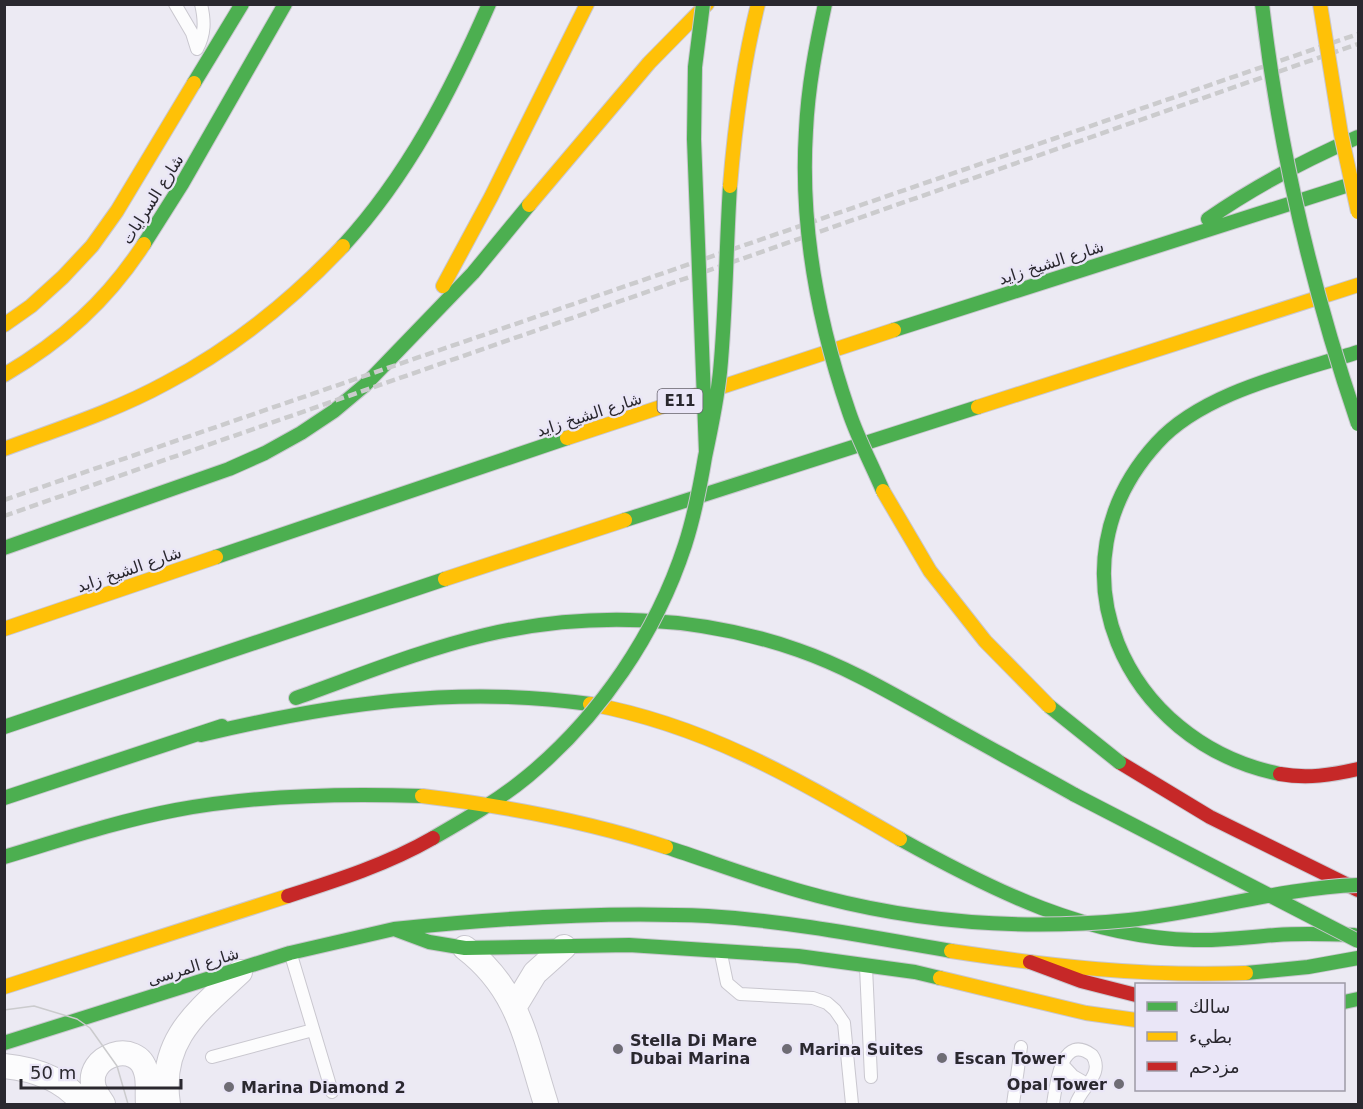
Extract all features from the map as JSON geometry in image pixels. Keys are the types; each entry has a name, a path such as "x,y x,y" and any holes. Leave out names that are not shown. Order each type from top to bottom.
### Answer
{"main road":[{"name":"شارع السرايات","path":"4,325 31,306 92,246 117,211 242,4"},
{"name":"شارع السرايات","path":"4,375 54,343 90,312 121,278 172,201 285,4"},
{"path":"4,449 88,418 166,383 239,338 305,284 364,223 414,154 455,79 489,4"},
{"path":"420,326 487,206 587,4"},
{"path":"4,548 229,469 266,453 334,411 394,357 420,326 473,273 605,113 705,4"},
{"path":"705,4 695,67 694,139 706,452"},
{"path":"4,987 367,871 442,835 477,814 544,764 597,709 618,680 654,620 685,543 700,487 713,426 720,371 733,144 744,69 758,4"},
{"path":"825,4 812,71 805,148 808,241 815,288 835,370 854,427 886,497 919,555 947,595 1002,662 1043,703 1079,734 1164,790 1210,817 1359,890"},
{"path":"1262,4 1275,109 1302,242 1320,308 1359,424"},
{"path":"1320,4 1339,124 1359,212"},
{"path":"1184,236 1237,198 1329,149 1359,137"},
{"name":"شارع الشيخ زايد","path":"4,629 501,460 1184,236 1359,182"},
{"path":"4,727 500,560 1359,285"},
{"path":"1359,352 1227,396 1207,404 1180,421 1137,467 1122,495 1111,525 1105,556 1105,588 1108,609 1119,650 1153,702 1176,725 1229,758 1259,769 1292,776 1323,776 1359,768"},
{"path":"4,798 201,735 283,703 449,645 487,635 566,622 646,621 686,625 764,640 839,666 1075,795 1359,941"},
{"path":"201,735 306,711 414,698 522,696 601,706 640,715 715,740 781,771 951,866 1064,917 1126,932 1171,938 1207,940 1299,934 1359,935"},
{"path":"4,857 176,810 274,797 373,794 472,801 570,819 820,897 886,911 954,920 1044,924 1123,920 1190,912 1263,896 1359,885"},
{"name":"شارع المرسى","path":"4,1043 290,953 394,930 516,918 625,915 752,920 815,927 1030,962"},
{"path":"394,930 429,942 465,948 629,945 798,956 866,964 915,972 1086,1013 1135,1020"},
{"path":"1030,962 1124,971 1217,973 1302,968 1359,958"},
{"path":"1030,962 1081,981 1135,994"}],"street":[{"path":"515,1006 535,973 564,947"},
{"path":"465,948 494,973 515,1006 546,1104"},
{"path":"168,1104 167,1071 172,1050 183,1028 196,1012 243,968"},
{"path":"103,1104 94,1087 94,1074 99,1063 110,1055 120,1053 131,1055 140,1061 146,1071 148,1104"},
{"path":"4,1066 28,1069 49,1077 64,1085 83,1104"}],"lane":[{"path":"175,4 192,33 195,54 203,38 205,22 201,4"},
{"path":"164,135 184,75"},
{"path":"720,950 728,982 740,994 813,998 827,1003 835,1010 844,1023 852,1104"},
{"path":"290,953 332,1092"},
{"path":"866,964 871,1077"},
{"path":"212,1057 313,1030"},
{"path":"1013,1104 1021,1047"},
{"path":"1053,1104 1061,1063 1067,1055 1082,1050 1092,1055 1097,1067 1076,1104"},
{"path":"1061,1063 1073,1076 1087,1084"}],"tram line":[{"path":"4,1010 34,1006 77,1019 90,1028 117,1066 128,1104"}],"railway":[{"path":"4,500 1358,34"},
{"path":"4,516 1358,44"}],"traffic: fast":[{"path":"194,83 242,4"},
{"path":"144,244 182,184 285,4"},
{"path":"343,246 366,219 408,161 459,69 489,4"},
{"path":"703,4 695,67 694,139 706,452"},
{"path":"825,4 807,114 805,166 809,237 820,308 838,378 849,412 883,491"},
{"path":"1262,4 1287,164 1299,217 1311,269 1358,424"},
{"path":"1208,219 1281,174 1358,137"},
{"path":"894,330 1358,182"},
{"path":"433,838 506,793 528,776 579,727 602,700 642,641 673,578 694,513 716,404 724,326 730,186"},
{"path":"4,548 229,469 301,433 334,411 365,385 473,273 529,205"},
{"path":"1280,774 1225,756 1179,726 1143,688 1118,643 1105,594 1107,542 1123,491 1157,443 1176,425 1199,410 1251,386 1358,352"},
{"path":"625,520 978,407"},
{"path":"216,557 567,438"},
{"path":"4,727 445,579"},
{"path":"296,698 437,648 524,627 603,620 643,620 682,624 760,638 834,664 1075,795"},
{"path":"201,735 298,714 442,697 491,696 590,704"},
{"path":"1049,706 1119,762"},
{"path":"4,798 222,726"},
{"path":"1075,795 1358,941"},
{"path":"4,857 90,831 206,805 299,796 422,796"},
{"path":"900,839 1005,893 1078,921 1116,931 1194,940 1296,934 1354,935"},
{"path":"666,847 763,880 822,897 898,913 975,922 1052,924 1129,920 1186,912 1272,895 1358,885"},
{"path":"394,929 551,917 629,914 708,916 799,926 951,951"},
{"path":"4,1043 290,953 394,929"},
{"path":"394,929 429,942 465,948 629,945 798,956 915,972 940,978"},
{"path":"1246,973 1308,967 1358,958"},
{"path":"1345,1002 1358,999"}],"traffic: slow":[{"path":"443,286 491,197 587,4"},
{"path":"529,205 649,63 707,4"},
{"path":"730,186 740,94 758,4"},
{"path":"1320,4 1341,134 1358,212"},
{"path":"4,325 31,306 92,246 117,211 194,83"},
{"path":"4,375 45,348 82,318 115,284 144,244"},
{"path":"4,449 127,402 215,355 282,304 343,246"},
{"path":"978,407 1358,285"},
{"path":"567,438 894,330"},
{"path":"883,491 930,571 985,641 1049,706"},
{"path":"445,579 625,520"},
{"path":"4,629 216,557"},
{"path":"590,704 674,726 713,741 788,776 900,839"},
{"path":"422,796 546,816 606,829 666,847"},
{"path":"4,987 288,896"},
{"path":"951,951 1135,972 1246,973"},
{"path":"940,978 1086,1013 1135,1020"}],"traffic: jam":[{"path":"1119,762 1210,817 1358,890"},
{"path":"1280,774 1319,776 1358,769"},
{"path":"288,896 381,864 433,838"},
{"path":"1030,962 1081,981 1135,995"}],"place":[{"name":"Stella Di Mare Dubai Marina","path":"618,1049"},
{"name":"Marina Suites","path":"787,1049"},
{"name":"Escan Tower","path":"942,1058"},
{"name":"Opal Tower","path":"1119,1084"},
{"name":"Marina Diamond 2","path":"229,1087"}]}
